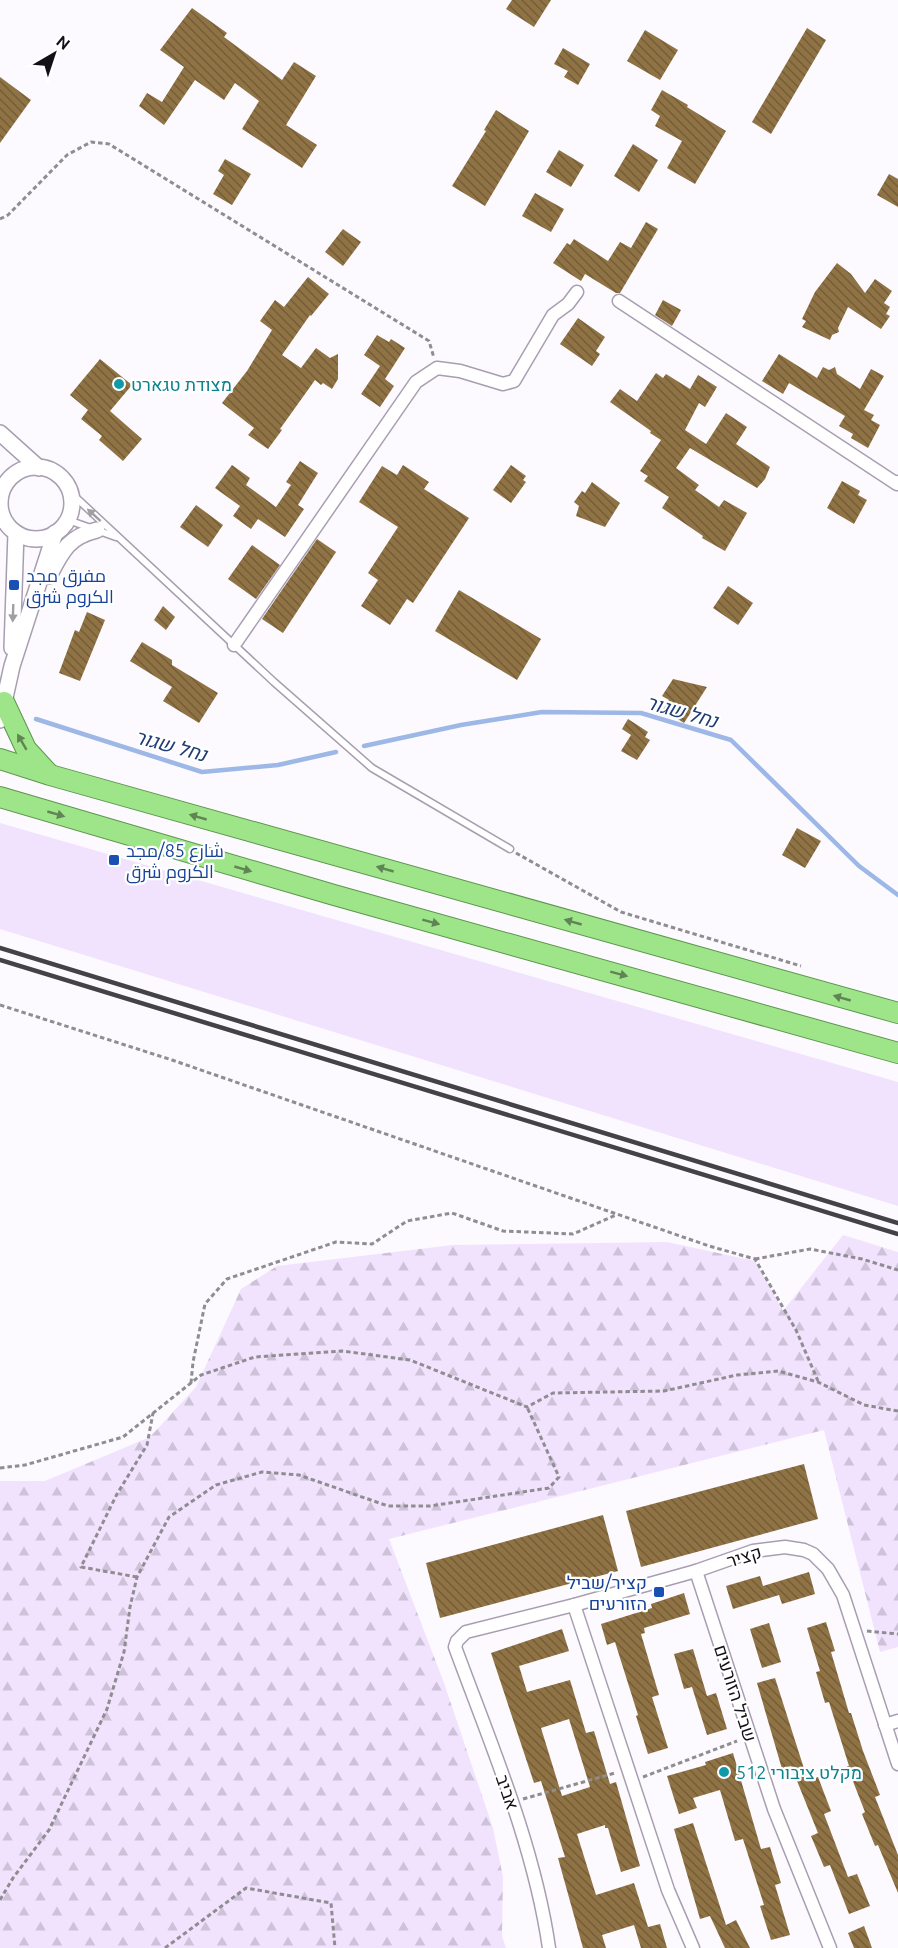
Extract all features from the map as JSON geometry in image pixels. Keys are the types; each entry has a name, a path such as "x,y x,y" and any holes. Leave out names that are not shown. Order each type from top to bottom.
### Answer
{"highway":[{"path":"1,710 26,749 50,775"},
{"path":"0,759 898,1013"},
{"path":"0,797 334,896 898,1053"}],"street":[{"path":"234,645 416,382 437,368 460,371 503,384 514,381 553,315 568,304 577,292"},
{"path":"619,301 897,484 898,482"},
{"path":"0,433 39,468"},
{"path":"28,468 39,468 51,471 60,477 70,492 71,509 68,520 55,533 39,539 27,538 16,533 7,525 0,502 2,484 28,468"},
{"path":"30,610 63,548 81,534 97,530"},
{"path":"12,666 16,533"},
{"path":"1,710 12,666 55,533"},
{"name":"קציר","path":"457,1641 466,1632 574,1605 696,1571 764,1549 785,1547 804,1550 813,1554 828,1569 843,1595 898,1764"},
{"name":"שביל הזורעים","path":"696,1571 774,1809 830,1948"},
{"path":"574,1605 668,1890 693,1948"},
{"name":"אביב","path":"457,1641 455,1647 513,1802 537,1889 549,1948"},
{"path":"885,1725 898,1721"}],"lane":[{"path":"70,492 234,645 372,768 510,849"},
{"path":"68,520 119,538"}],"path":[{"path":"0,219 8,215 67,155 91,142 110,144 429,340 437,368"},
{"path":"510,849 621,912 804,967"},
{"path":"0,1005 172,1060 709,1246 755,1259 810,1249 862,1259 898,1270"},
{"path":"191,1383 205,1304 227,1279 336,1242 372,1244 407,1221 452,1213 503,1231 573,1234 617,1214"},
{"path":"755,1259 796,1330 818,1382"},
{"path":"0,1468 25,1465 123,1437 201,1375 255,1357 342,1351 410,1360 527,1407 559,1477 549,1488 430,1506 388,1506 299,1475 262,1472 216,1485 169,1517 137,1577 124,1652 107,1709 50,1830 13,1878 0,1900"},
{"path":"527,1407 553,1393 664,1391 737,1375 778,1371 818,1382 864,1405 898,1411"},
{"path":"137,1577 81,1567 117,1494 147,1445 153,1413"},
{"path":"854,1629 898,1634"},
{"path":"523,1799 630,1775 750,1736"},
{"path":"165,1948 246,1888 331,1903 335,1948"}],"green space":[{"path":"0,823 898,1082 898,1206 0,929"},
{"path":"843,1235 898,1252 898,1647 880,1652 824,1430 389,1539 444,1683 493,1828 503,1877 502,1936 506,1948 0,1948 0,1481 45,1481 150,1437 196,1387 241,1289 277,1266 453,1245 667,1242 755,1261 783,1311"}],"building":[{"path":"512,0 551,0 534,27 506,9"},
{"path":"192,8 227,33 224,37 282,80 294,62 316,76 286,125 317,145 302,168 242,129 259,101 235,83 224,100 195,80 164,125 139,106 147,93 162,102 184,67 160,50"},
{"path":"807,28 826,40 771,134 752,122"},
{"path":"645,30 678,50 660,80 627,61"},
{"path":"563,48 590,64 578,85 564,77 568,71 554,64"},
{"path":"0,77 31,100 0,143"},
{"path":"662,90 726,131 695,184 667,168 682,141 655,126 660,116 651,110"},
{"path":"496,110 529,131 485,206 452,186 486,131 484,130"},
{"path":"633,144 658,160 639,192 614,176"},
{"path":"559,150 584,165 571,187 546,172"},
{"path":"225,159 251,174 232,205 213,194 224,175 218,171"},
{"path":"889,174 898,179 898,207 877,195"},
{"path":"535,193 564,209 551,232 522,216"},
{"path":"646,222 658,229 620,293 616,293 585,274 581,281 553,263 567,243 570,245 574,239 608,261 620,242 631,248"},
{"path":"343,229 361,242 343,266 325,252"},
{"path":"837,263 851,274 865,293 875,279 892,291 884,303 890,307 886,314 890,316 881,329 848,307 838,328 839,332 832,335 830,340 802,327 806,321 802,319 815,292"},
{"path":"308,277 329,294 310,315 282,355 301,368 316,348 330,358 338,354 338,379 332,389 315,380 268,449 248,435 254,428 222,403 247,371 272,330 260,321 275,300 284,307"},
{"path":"663,300 681,310 672,326 655,315"},
{"path":"578,318 605,337 596,351 600,354 592,366 560,344"},
{"path":"377,335 389,342 391,339 405,348 385,379 394,386 380,407 361,394 380,366 364,355"},
{"path":"779,354 817,378 823,367 829,370 835,367 837,374 860,389 871,369 884,376 864,410 874,415 871,420 880,425 868,448 851,438 853,434 839,426 845,416 789,383 783,394 762,381"},
{"path":"100,359 132,385 110,411 142,439 123,461 99,440 102,436 81,419 88,410 70,395"},
{"path":"656,373 663,378 666,374 690,389 698,375 717,387 705,407 699,403 685,430 706,444 726,413 747,427 736,444 770,467 765,479 757,488 690,448 676,468 699,485 695,490 719,507 724,500 747,513 725,551 702,538 703,536 662,508 669,497 644,481 648,476 640,471 661,440 610,402 620,389 637,401"},
{"path":"300,461 318,473 298,505 304,509 285,537 258,519 251,529 233,516 240,506 215,488 232,465 250,478 246,485 276,507 291,485 286,482"},
{"path":"403,465 429,482 424,489 469,518 413,603 407,599 390,625 361,606 378,580 368,573 398,527 359,502 382,466 397,475"},
{"path":"511,465 526,476 523,480 526,482 511,503 493,490"},
{"path":"842,481 860,491 858,495 867,500 854,524 827,508"},
{"path":"592,482 620,503 605,527 576,516 579,506 574,502 582,491 585,493"},
{"path":"196,505 223,525 208,547 180,527"},
{"path":"317,539 336,552 283,633 262,619"},
{"path":"252,545 280,565 256,599 228,579"},
{"path":"728,586 753,603 738,625 713,608"},
{"path":"459,590 541,639 517,680 435,631"},
{"path":"163,606 175,617 166,630 154,620"},
{"path":"87,612 105,620 80,681 59,673 75,630 79,632"},
{"path":"142,642 172,660 172,665 218,693 199,723 163,701 172,687 130,661"},
{"path":"673,679 707,687 684,723 663,710 669,700 662,696"},
{"path":"628,719 648,732 645,737 650,740 637,760 621,751 631,735 622,729"},
{"path":"797,828 821,841 805,868 782,855"},
{"path":"804,1464 818,1519 641,1567 626,1511"},
{"path":"603,1515 618,1571 440,1618 426,1563"},
{"path":"809,1572 815,1594 782,1604 779,1595 733,1609 726,1586 760,1576 763,1586"},
{"path":"684,1593 690,1614 644,1628 645,1633 641,1634 659,1695 652,1697 668,1748 648,1754 615,1642 607,1645 601,1624 652,1608 651,1604"},
{"path":"826,1622 835,1651 831,1652 849,1713 851,1713 880,1795 875,1797 898,1855 898,1893 862,1814 865,1812 847,1766 849,1766 829,1702 825,1703 816,1672 820,1671 807,1628"},
{"path":"769,1623 781,1662 762,1668 750,1629"},
{"path":"562,1629 569,1651 519,1666 527,1692 570,1680 586,1733 594,1731 610,1784 616,1782 640,1866 621,1872 608,1828 605,1828 605,1825 577,1834 596,1895 634,1883 648,1927 660,1924 667,1948 641,1948 634,1925 602,1935 606,1948 583,1948 558,1858 565,1857 541,1781 534,1783 491,1653","holes":["569,1719 590,1787 562,1796 541,1728"]},
{"path":"693,1649 707,1696 716,1693 727,1729 707,1735 692,1687 684,1689 674,1654"},
{"path":"775,1678 808,1781 818,1777 831,1811 824,1814 848,1877 857,1874 870,1906 849,1914 830,1865 824,1867 811,1836 818,1833 791,1766 782,1769 757,1683"},
{"path":"733,1753 761,1849 770,1847 781,1883 775,1885 790,1935 771,1940 760,1906 764,1905 743,1839 735,1841 720,1790 693,1798 697,1808 679,1814 667,1776 706,1765 705,1762"},
{"path":"693,1823 726,1925 736,1920 750,1948 725,1948 710,1916 700,1919 674,1829"},
{"path":"864,1926 872,1948 854,1948 848,1933"}],"waterway":[{"name":"נחל שגור","path":"364,746 461,725 542,712 641,713 731,740 859,866 898,895"},
{"name":"נחל שגור","path":"36,719 202,772 278,765 336,752"}],"railway":[{"path":"0,948 898,1223"},
{"path":"0,960 898,1234"}],"place":[{"name":"מצודת טגארט","path":"119,384"},
{"name":"مفرق مجد الكروم شرق","path":"14,585"},
{"name":"شارع 85/مجد الكروم شرق","path":"114,860"},
{"name":"קציר/שביל הזורעים","path":"659,1592"},
{"name":"מקלט ציבורי 512","path":"724,1772"}]}
